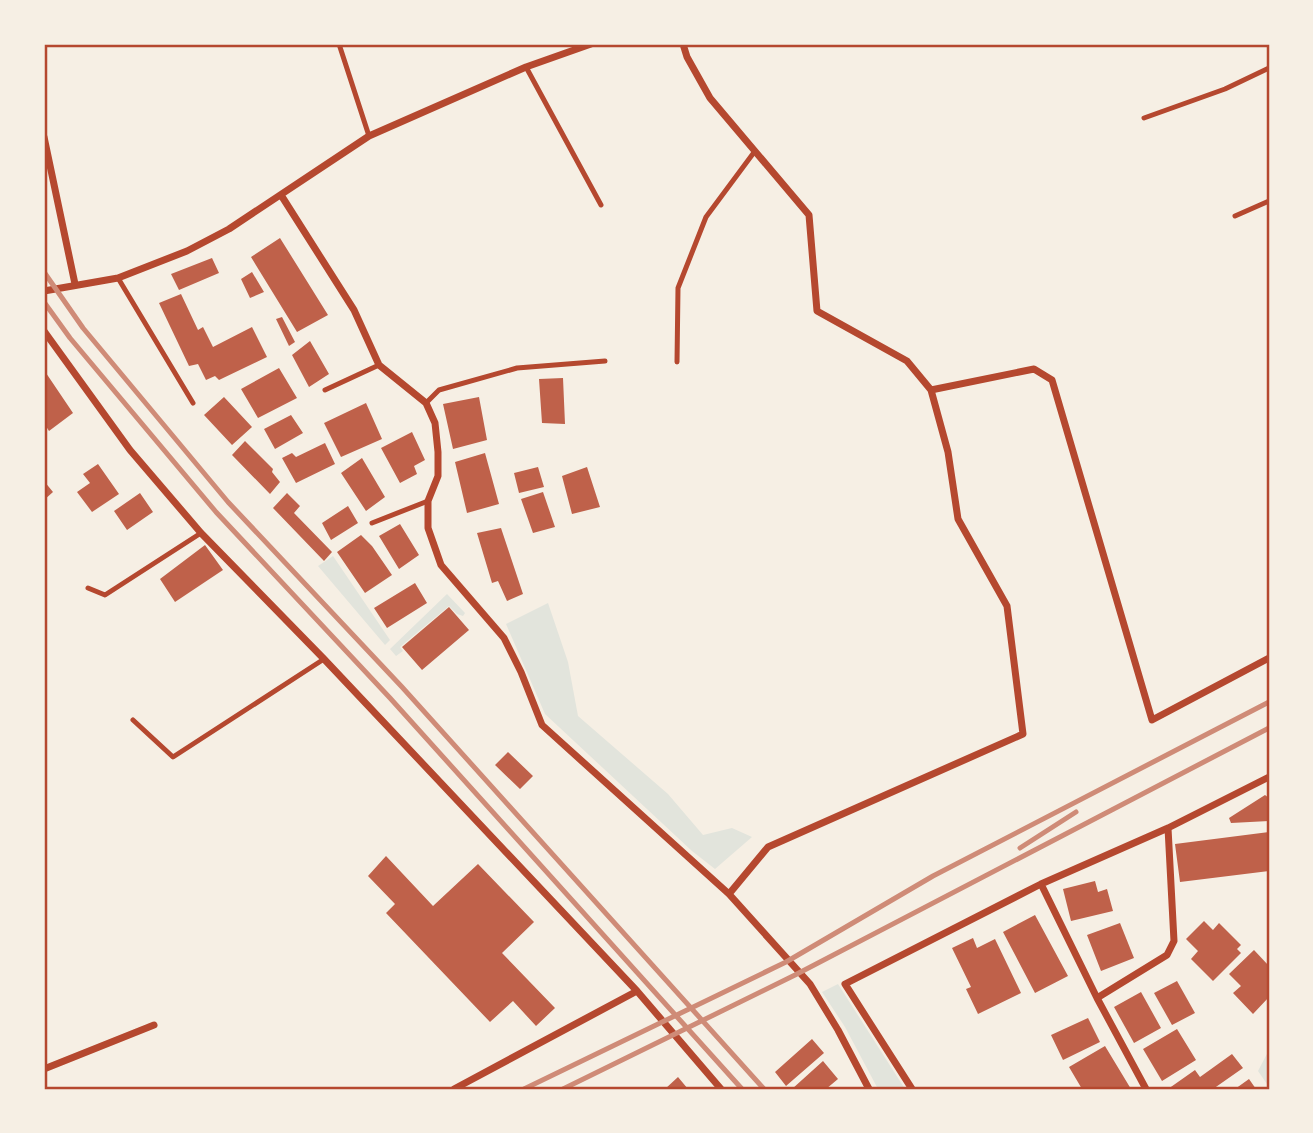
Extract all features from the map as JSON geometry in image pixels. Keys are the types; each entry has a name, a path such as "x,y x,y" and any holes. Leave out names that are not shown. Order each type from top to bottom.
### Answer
{"street":[{"path":"44,291 118,278 187,251 219,235 369,136 564,48 591,44"},
{"path":"683,44 687,57 710,98 809,215 817,311 908,361 931,390 948,452 958,519 1007,606 1023,734 768,847 729,894"},
{"path":"44,137 75,284"},
{"path":"281,195 354,310 379,365 426,403 435,423 438,452 438,475 428,501 428,528 440,565 504,638 542,725 729,894 810,984 869,1089"},
{"path":"44,331 130,450 201,533 324,659 636,991 721,1089"},
{"path":"931,390 1034,369 1052,380 1152,720 1269,658"},
{"path":"912,1089 845,984 1041,884 1168,828 1269,776"},
{"path":"1097,998 1167,955 1174,941 1168,828"},
{"path":"1041,884 1097,998 1146,1089"},
{"path":"454,1089 636,991"},
{"path":"44,1069 154,1025"}],"lane":[{"path":"339,44 369,136"},
{"path":"526,67 601,205"},
{"path":"1144,118 1225,89 1269,68"},
{"path":"677,362 678,288 706,217 755,151"},
{"path":"1235,216 1269,201"},
{"path":"118,278 193,404"},
{"path":"426,403 439,390 517,368 605,361"},
{"path":"325,390 379,365"},
{"path":"372,523 428,501"},
{"path":"88,588 105,595 201,533"},
{"path":"133,720 173,757 324,659"}],"shaded area":[{"path":"333,556 390,640 385,645 318,566"},
{"path":"447,594 465,613 463,616 449,606 400,647 403,651 396,656 390,649"},
{"path":"548,603 568,662 578,716 668,794 703,835 732,828 752,837 715,869 692,851 545,714 506,624"},
{"path":"838,984 905,1089 878,1089 845,1027 822,992"},
{"path":"1269,1050 1269,1087 1258,1071"}],"building":[{"path":"280,238 328,315 297,332 251,257"},
{"path":"212,258 219,273 179,290 171,274"},
{"path":"252,272 264,292 250,298 241,279"},
{"path":"181,294 198,330 203,327 213,347 252,327 267,357 219,380 215,376 206,380 198,364 189,366 159,303"},
{"path":"282,317 295,342 289,346 276,319"},
{"path":"310,341 329,374 309,387 292,355"},
{"path":"279,368 297,398 258,418 241,389"},
{"path":"44,370 73,413 49,431 44,423"},
{"path":"563,378 565,424 542,423 539,379"},
{"path":"224,397 252,427 232,445 204,415"},
{"path":"479,397 487,440 453,449 443,404"},
{"path":"366,403 382,439 341,457 324,423"},
{"path":"291,415 303,433 275,449 264,429"},
{"path":"412,432 425,460 414,466 417,474 400,483 381,448"},
{"path":"245,441 273,469 272,472 280,482 270,494 232,455"},
{"path":"325,443 335,464 296,483 282,458 292,453 296,457"},
{"path":"485,453 499,504 467,513 455,462"},
{"path":"362,458 385,497 366,511 341,473"},
{"path":"98,464 119,494 92,512 77,492 90,483 83,474"},
{"path":"538,467 544,487 519,493 514,473"},
{"path":"587,467 600,507 572,514 562,476"},
{"path":"44,481 53,492 44,500"},
{"path":"543,492 555,527 533,533 521,499"},
{"path":"140,493 153,512 127,530 114,511"},
{"path":"287,493 300,506 294,513 332,552 324,561 273,508"},
{"path":"348,506 358,523 331,540 322,523"},
{"path":"400,524 419,555 399,569 379,536"},
{"path":"501,528 523,594 507,601 498,581 492,583 477,533"},
{"path":"361,535 392,575 365,593 337,552"},
{"path":"205,545 223,570 175,602 160,579"},
{"path":"415,583 427,603 387,628 374,608"},
{"path":"449,607 469,630 422,670 402,647"},
{"path":"508,752 533,776 520,789 495,765"},
{"path":"1265,795 1269,798 1269,821 1231,823 1229,818"},
{"path":"1269,832 1269,871 1180,882 1175,844"},
{"path":"386,856 433,906 478,864 534,922 502,953 555,1008 536,1026 513,1001 490,1022 386,913 395,904 368,876"},
{"path":"1095,881 1098,892 1107,889 1113,911 1071,921 1063,889"},
{"path":"1035,915 1068,976 1035,993 1003,932"},
{"path":"1204,921 1213,930 1219,923 1241,945 1237,949 1241,953 1213,981 1191,959 1198,951 1186,939"},
{"path":"1120,923 1134,958 1101,971 1087,935"},
{"path":"973,938 977,948 995,939 1021,993 978,1014 966,989 971,987 952,948"},
{"path":"1254,950 1269,966 1269,997 1253,1014 1233,993 1241,986 1229,974"},
{"path":"1177,981 1195,1013 1172,1025 1154,993"},
{"path":"1141,992 1161,1028 1134,1043 1114,1007"},
{"path":"1088,1018 1100,1042 1063,1060 1051,1035"},
{"path":"1177,1029 1196,1060 1162,1081 1143,1049"},
{"path":"812,1039 824,1053 786,1086 775,1072"},
{"path":"1105,1046 1131,1089 1082,1089 1069,1067"},
{"path":"1232,1054 1243,1068 1213,1089 1168,1089 1195,1070 1200,1077"},
{"path":"823,1061 838,1079 826,1089 792,1089"},
{"path":"678,1077 688,1089 665,1089"},
{"path":"1249,1079 1256,1089 1235,1089"}],"railway":[{"path":"44,272 83,328 228,502 402,687 764,1089"},
{"path":"44,302 70,338 216,512 390,698 742,1089"},
{"path":"524,1089 786,962 933,876 1269,702"},
{"path":"563,1089 795,975 1269,728"},
{"path":"1020,848 1076,812"}]}
